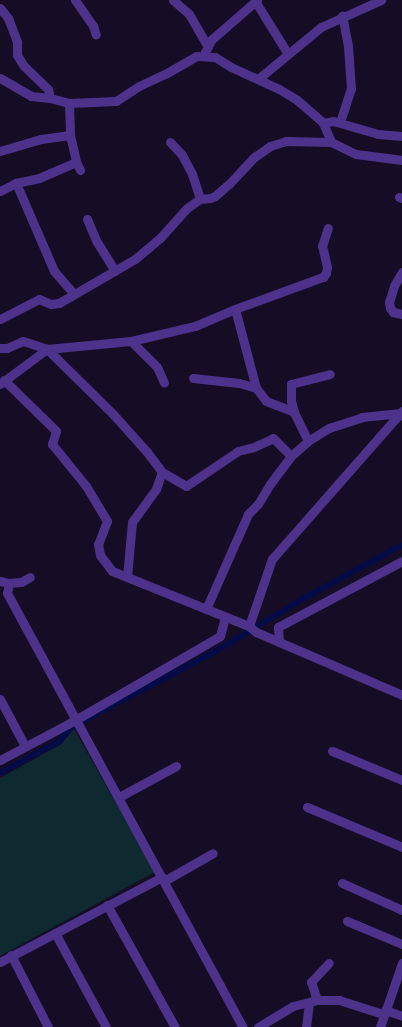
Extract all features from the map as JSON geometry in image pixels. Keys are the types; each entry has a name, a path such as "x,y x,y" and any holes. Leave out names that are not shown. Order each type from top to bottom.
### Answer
{"street":[{"path":"74,0 93,26 96,35"},
{"path":"173,0 189,14 208,47"},
{"path":"258,79 322,26 381,0"},
{"path":"203,56 211,40 256,1 288,54"},
{"path":"0,8 8,18 17,42 17,55 24,66 48,89 50,98"},
{"path":"340,122 351,89 348,46 342,16"},
{"path":"0,78 31,96 50,98 69,103 116,101 139,86 167,73 197,56 215,57 231,67 258,79 297,100 323,123 331,142"},
{"path":"0,191 16,183 39,178 78,166 70,135 69,103"},
{"path":"323,123 332,120 378,134 402,136"},
{"path":"0,151 41,139 70,135"},
{"path":"0,319 39,299 51,304 59,303 135,259 155,243 187,208 200,199 215,196 254,158 270,146 286,141 331,142 356,154 402,160"},
{"path":"170,142 182,155 192,174 200,199"},
{"path":"16,183 54,271 74,294"},
{"path":"87,219 97,242 115,271"},
{"path":"0,348 7,348 23,341 47,349 131,341 195,326 235,309 323,277 326,274 327,267 322,246 328,228"},
{"path":"402,272 394,286 389,302 390,308 393,312 402,314"},
{"path":"235,309 256,388 266,401 294,412"},
{"path":"131,341 157,367 164,383"},
{"path":"47,349 2,382 56,432 52,444 86,486 107,521 98,544 100,555 112,571 225,617 402,695"},
{"path":"47,349 113,414 147,452 162,472 186,486 238,451 254,447 273,438 291,456"},
{"path":"308,441 294,412 291,401 292,384 330,374"},
{"path":"193,378 239,383 256,388"},
{"path":"206,609 248,514 258,504 270,484 291,456 308,441 329,428 362,416 402,413"},
{"path":"252,629 272,559 402,413"},
{"path":"127,577 132,522 156,488 162,472"},
{"path":"279,642 278,627 402,561"},
{"path":"30,577 21,582 4,582 7,593 243,1027"},
{"path":"0,760 78,722 220,636 225,617"},
{"path":"0,699 26,746"},
{"path":"332,751 402,780"},
{"path":"119,797 176,766"},
{"path":"307,807 402,847"},
{"path":"0,962 107,905 163,879 213,853"},
{"path":"342,883 402,910"},
{"path":"107,905 175,1027"},
{"path":"347,921 402,944"},
{"path":"55,933 106,1027"},
{"path":"11,955 48,1027"},
{"path":"306,1027 313,1001 311,982 329,963"},
{"path":"380,1027 402,963"},
{"path":"258,1027 293,1006 313,1001 339,1000 402,1016"}],"shaded area":[{"path":"74,729 155,872 0,956 0,778 60,745"}],"waterway":[{"path":"0,773 60,741 69,729 77,724 216,651 306,597 402,545"}]}
